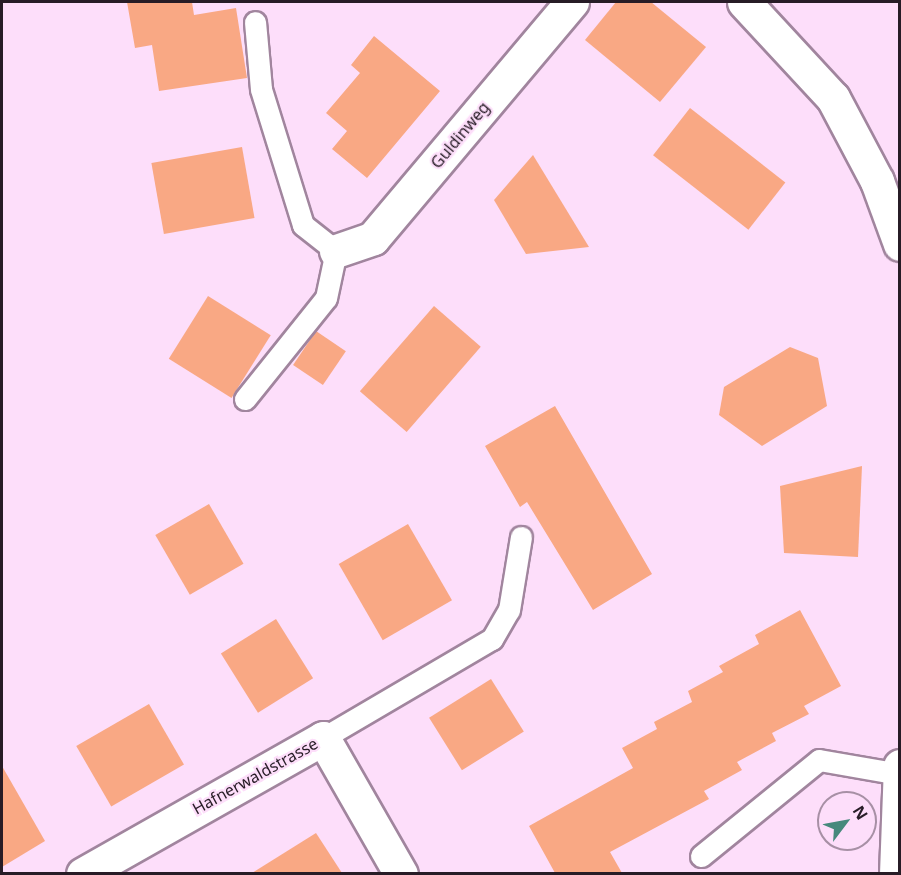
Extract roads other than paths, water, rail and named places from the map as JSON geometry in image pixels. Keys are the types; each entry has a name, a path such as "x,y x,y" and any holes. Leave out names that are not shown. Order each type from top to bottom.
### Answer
{"street":[{"name":"Guldinweg","path":"336,251 373,238 572,2"},
{"path":"744,2 833,98 877,181 900,244"},
{"name":"Hafnerwaldstrasse","path":"83,873 323,738 400,873"},
{"path":"896,873 899,770"}],"lane":[{"path":"245,399 326,298 336,251 303,225 261,89 255,22"},
{"path":"323,738 492,639 509,610 521,537"},
{"path":"701,856 819,760 899,770"}]}
